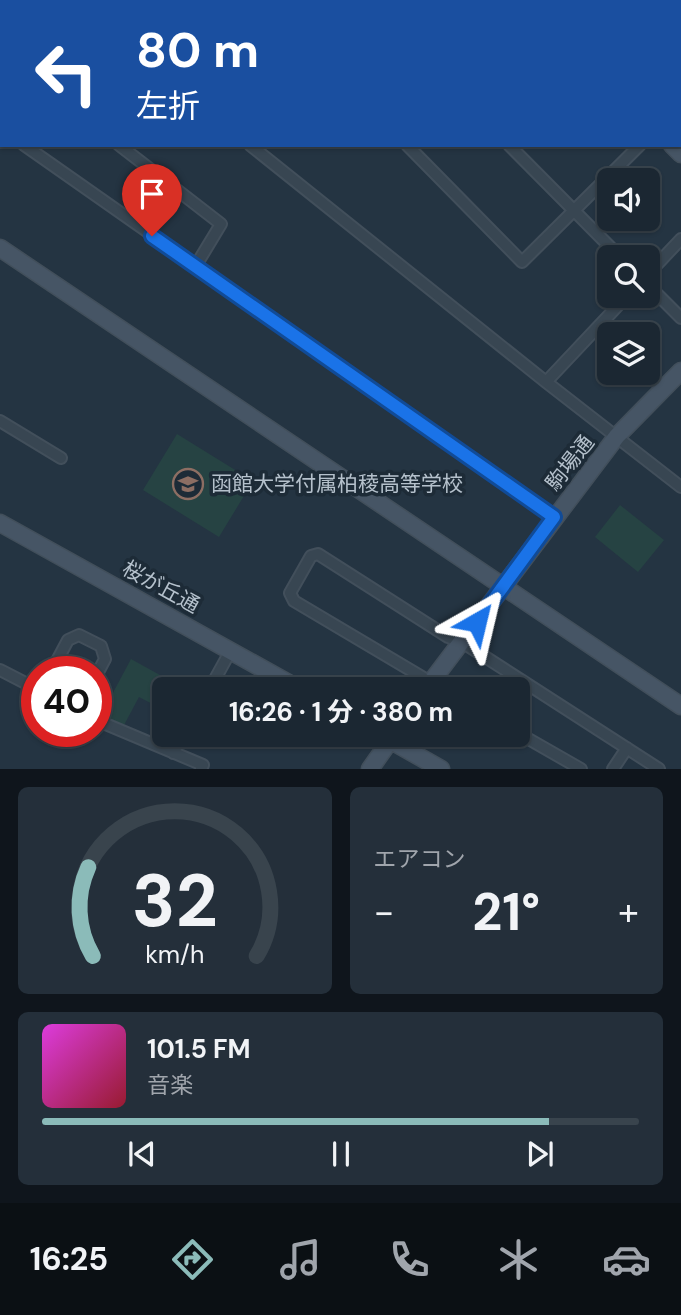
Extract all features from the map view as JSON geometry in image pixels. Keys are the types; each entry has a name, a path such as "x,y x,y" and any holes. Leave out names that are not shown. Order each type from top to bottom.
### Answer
{"street":[{"path":"27,147 554,517"},
{"path":"122,147 221,224 195,267"},
{"path":"252,147 681,487"},
{"path":"409,147 522,262 638,147"},
{"path":"511,147 608,245"},
{"path":"660,261 681,239"},
{"path":"0,248 681,706"},
{"path":"660,297 681,318"},
{"path":"546,382 616,308"},
{"name":"駒場通","path":"439,677 554,517 617,436 681,371"},
{"path":"0,421 61,458"},
{"name":"桜が丘通","path":"0,523 278,677"},
{"path":"417,677 294,601 290,593 311,556 318,554 448,637 462,642 659,769"},
{"path":"60,656 68,640 79,635 101,646 104,656"},
{"path":"216,677 231,650"},
{"path":"0,670 21,681"},
{"path":"112,727 203,765 201,769"},
{"path":"530,740 581,769"},
{"path":"173,753 176,747"},
{"path":"370,769 382,747"},
{"path":"405,747 441,769"},
{"path":"613,769 627,748"}],"green space":[{"path":"177,434 253,481 219,537 143,490"},
{"path":"620,505 664,540 638,572 595,537"},
{"path":"131,659 164,677 152,677 152,704 139,697 123,727 112,722 112,695"}],"place":[{"name":"函館大学付属柏稜高等学校","path":"188,484"}],"route":[{"path":"152,236 554,517 477,622"}]}
